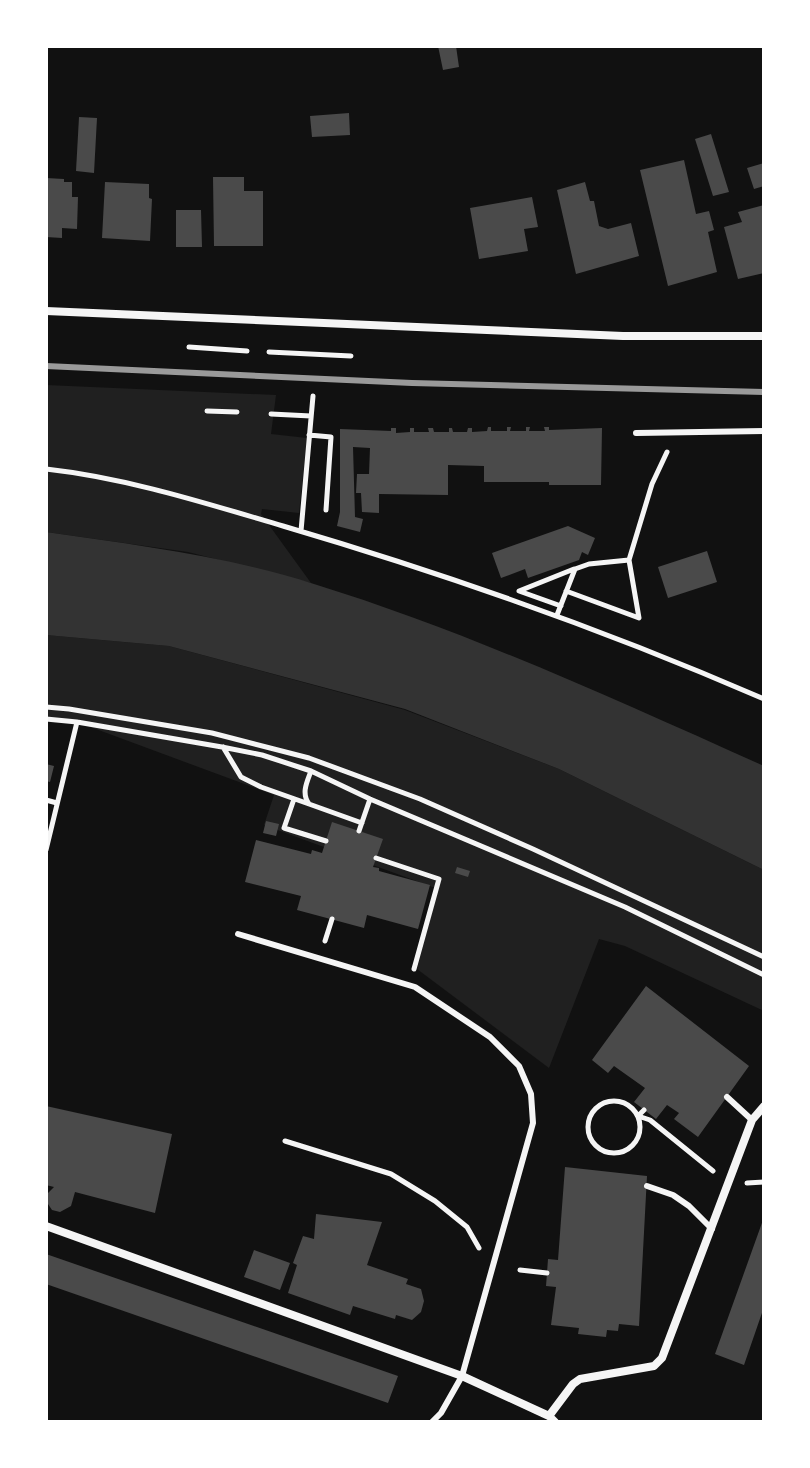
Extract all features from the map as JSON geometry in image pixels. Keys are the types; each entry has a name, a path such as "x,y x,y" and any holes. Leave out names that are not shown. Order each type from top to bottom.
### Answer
{"street":[{"path":"46,311 623,336 764,336"},
{"path":"46,1226 462,1376 552,1419 573,1384 580,1379 654,1366 662,1358 752,1120 764,1106"}],"lane":[{"path":"636,433 764,431"},
{"path":"238,934 415,987 490,1037 519,1066 531,1094 533,1123 462,1376 441,1413 432,1422"},
{"path":"727,1097 752,1120"},
{"path":"647,1186 673,1195 712,1229"}],"path":[{"path":"189,347 247,351"},
{"path":"269,352 351,356"},
{"path":"301,531 313,396"},
{"path":"207,411 237,412"},
{"path":"271,414 311,416"},
{"path":"566,591 639,618 629,560 652,484 676,432"},
{"path":"309,435 331,437 326,510"},
{"path":"46,469 70,471 154,489 397,561 557,615 764,699"},
{"path":"561,606 519,591 563,570 629,560"},
{"path":"557,615 575,569"},
{"path":"46,707 212,733 309,758 420,799 764,957"},
{"path":"46,719 222,747 262,755 311,771 625,907 764,975"},
{"path":"46,850 77,722"},
{"path":"222,747 241,777 362,823"},
{"path":"309,804 304,789 311,771"},
{"path":"294,799 284,828 326,841"},
{"path":"359,831 370,799"},
{"path":"46,800 57,803"},
{"path":"376,858 439,879 409,985"},
{"path":"638,1116 640,1133 631,1147 615,1154 593,1144 587,1127 593,1111 600,1105 617,1101 625,1103 729,1183"},
{"path":"638,1116 644,1110"},
{"path":"285,1141 391,1174 435,1201 467,1227 492,1270"},
{"path":"520,1270 547,1273"}],"shaded area":[{"path":"46,385 276,395 271,434 307,438 299,513 262,509 261,514 311,583 188,552 46,532"},
{"path":"46,532 215,559 314,584 485,645 764,766 764,870 559,769 405,709 169,646 46,635"},
{"path":"46,635 169,646 405,710 559,769 764,870 764,1011 625,946 599,939 549,1068 417,969 438,889 264,825 274,795 77,722 46,718"}],"building":[{"path":"438,46 456,46 459,67 443,70"},
{"path":"349,113 350,135 312,137 310,116"},
{"path":"79,117 97,118 94,173 76,171"},
{"path":"711,134 729,192 713,196 695,139"},
{"path":"684,160 696,214 709,211 714,230 708,232 717,272 668,286 640,170"},
{"path":"764,163 764,186 754,189 747,168"},
{"path":"213,177 244,177 244,191 263,191 263,246 214,246"},
{"path":"46,178 72,182 72,197 78,197 77,229 62,228 62,238 46,237"},
{"path":"105,182 149,184 149,198 152,199 150,241 102,238"},
{"path":"585,182 590,201 594,201 599,226 608,229 631,223 639,256 576,274 557,190"},
{"path":"532,197 538,227 524,229 528,251 479,259 470,208"},
{"path":"764,205 764,273 738,279 724,227 742,222 738,212"},
{"path":"176,210 201,210 202,247 176,247"},
{"path":"488,427 491,431 507,431 507,427 511,427 510,431 526,431 526,427 530,427 529,431 545,431 544,427 549,427 549,430 602,428 601,485 484,482 484,466 448,465 448,495 379,494 379,513 362,512 361,493 356,493 357,474 369,474 370,448 353,447 355,517 363,519 360,532 337,526 340,512 340,429 391,431 391,428 396,428 396,433 410,432 410,428 414,428 414,432 429,432 428,428 433,428 434,432 449,432 452,428 453,432 467,432 468,428 472,428 472,432 487,431"},
{"path":"568,526 595,538 588,555 582,552 579,560 528,578 525,569 501,578 492,553"},
{"path":"707,551 717,582 668,598 658,567"},
{"path":"46,764 54,766 50,782 46,781"},
{"path":"266,821 279,824 276,836 263,833"},
{"path":"332,822 383,839 373,867 379,868 379,871 430,885 418,929 367,915 364,928 297,910 301,896 245,882 256,840 311,854 312,850 322,853"},
{"path":"457,867 470,871 468,877 455,873"},
{"path":"646,986 749,1066 698,1137 674,1119 679,1113 667,1105 656,1119 634,1102 645,1088 614,1066 608,1073 592,1060"},
{"path":"46,1106 172,1134 155,1213 75,1192 71,1206 60,1212 52,1210 46,1201 54,1187 46,1185"},
{"path":"565,1167 647,1176 639,1326 619,1324 618,1331 607,1330 606,1337 578,1334 579,1328 551,1325 556,1287 546,1286 548,1259 558,1260"},
{"path":"316,1214 382,1222 367,1265 408,1279 406,1284 421,1289 424,1301 421,1312 412,1320 396,1315 395,1319 353,1306 350,1315 288,1293 297,1265 293,1263 303,1236 314,1239"},
{"path":"763,1220 764,1307 744,1365 715,1354"},
{"path":"254,1250 290,1263 280,1290 244,1277"},
{"path":"46,1254 398,1376 388,1403 46,1284"}],"railway":[{"path":"46,366 412,383 764,392"}]}
